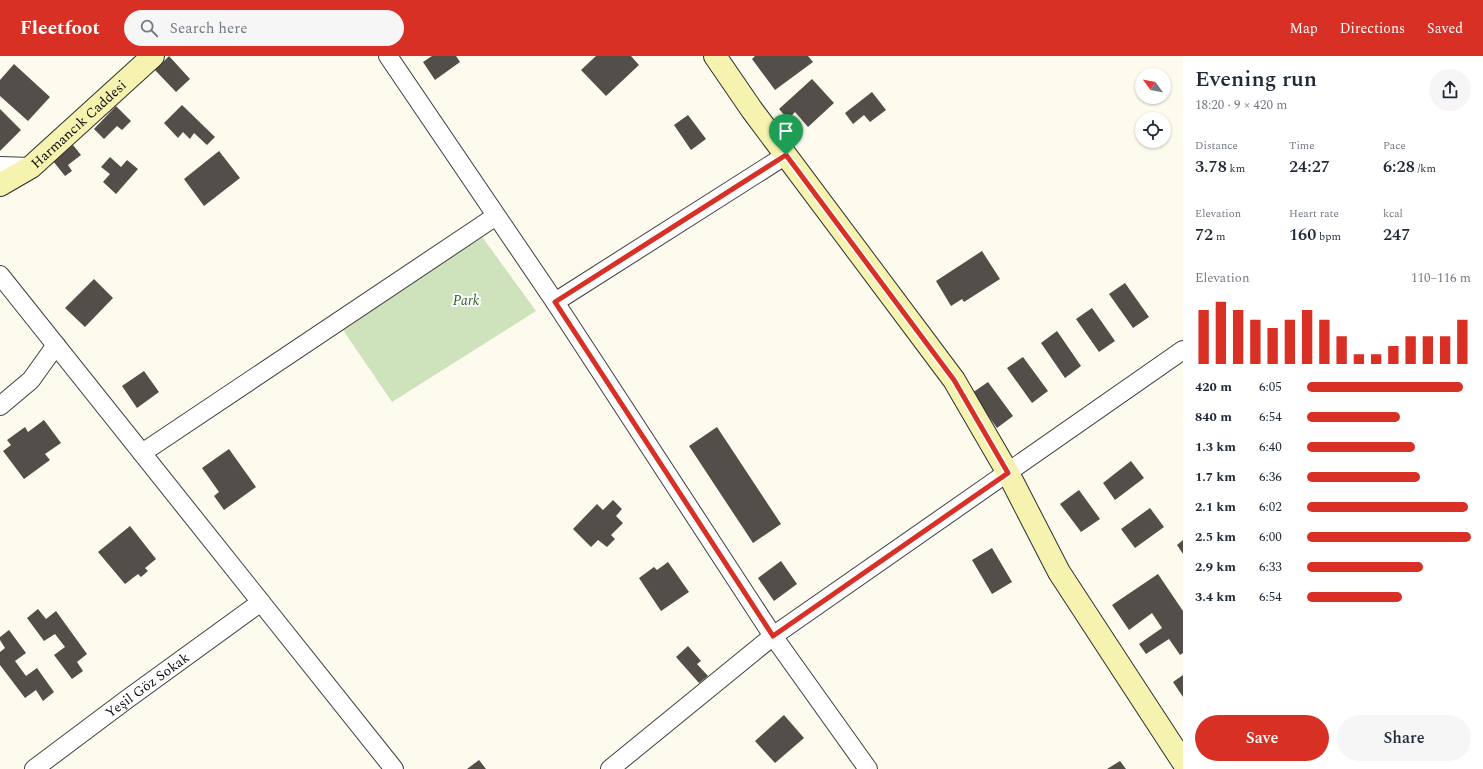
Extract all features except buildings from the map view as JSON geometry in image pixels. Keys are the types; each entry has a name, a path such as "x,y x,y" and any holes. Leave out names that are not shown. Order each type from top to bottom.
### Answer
{"street":[{"name":"Harmancık Caddesi","path":"0,185 31,167 153,56"},
{"path":"388,56 555,302 773,636 868,769"},
{"path":"715,56 752,110 954,380 1008,473 1059,572 1183,762"},
{"path":"555,302 786,155"},
{"path":"0,166 31,167"},
{"path":"142,453 496,216"},
{"path":"0,275 394,769"},
{"path":"0,406 31,380 56,345"},
{"path":"610,769 773,636 1183,350"},
{"name":"Yeşil Göz Sokak","path":"34,769 261,602"}],"green space":[{"name":"Park","path":"480,234 536,311 392,402 343,330"}],"route":[{"path":"786,155 954,380 1008,473 773,636 555,302 786,155"}]}
